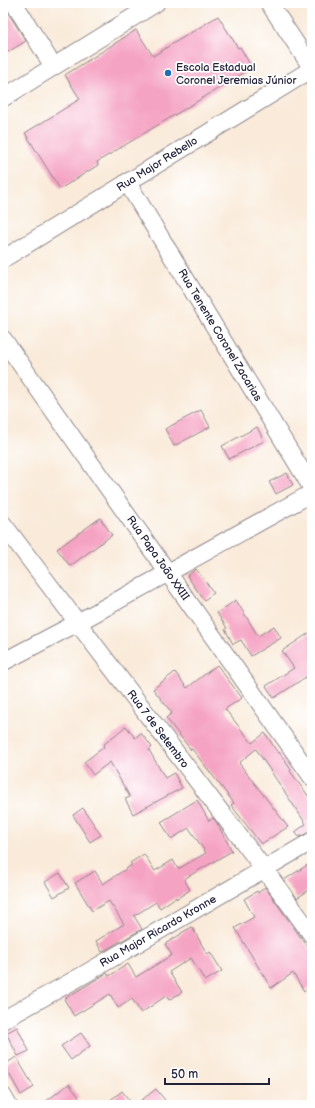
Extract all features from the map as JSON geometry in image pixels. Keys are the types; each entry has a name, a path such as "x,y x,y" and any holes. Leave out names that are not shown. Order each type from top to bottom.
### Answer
{"street":[{"path":"14,3 53,66"},
{"path":"3,98 156,3"},
{"path":"269,3 312,69"},
{"name":"Rua Major Rebello","path":"3,259 312,69"},
{"name":"Rua Tenente Coronel Zacarias","path":"127,182 312,488"},
{"name":"Rua Papa João XXIII","path":"3,339 312,776"},
{"path":"3,662 77,623 312,493"},
{"name":"Rua 7 de Setembro","path":"3,524 264,869 312,935"},
{"name":"Rua Major Ricardo Kronne","path":"3,1020 85,974 312,841"},
{"path":"3,1096 8,1105"}],"building":[{"path":"3,5 26,41 3,55"},
{"path":"218,16 238,48 240,47 252,68 97,162 98,165 60,189 25,133 80,99 65,75 136,30 153,56"},
{"path":"201,410 210,427 174,446 165,429"},
{"path":"257,427 264,441 229,459 222,446"},
{"path":"287,473 293,485 276,494 269,482"},
{"path":"100,518 112,535 70,566 57,549"},
{"path":"196,569 214,593 204,600 187,576"},
{"path":"236,600 258,636 274,626 281,638 251,656 241,640 233,644 225,629 227,628 217,613"},
{"path":"312,631 312,673 274,698 266,686 294,668 282,651"},
{"path":"217,665 242,698 225,709 252,743 265,733 278,753 279,752 291,770 290,771 312,801 312,831 299,837 295,832 306,824 256,749 239,763 288,827 261,844 231,805 234,803 166,718 172,713 153,689 175,672 187,688"},
{"path":"126,726 135,738 141,733 152,747 149,750 165,778 174,773 182,788 133,814 125,799 130,797 110,762 93,775 84,762 104,747 103,745"},
{"path":"197,800 209,821 213,818 217,823 232,851 184,879 190,890 176,899 176,897 160,908 156,902 134,916 142,929 102,952 96,941 124,924 109,901 92,911 75,883 95,871 103,884 132,865 130,863 144,854 155,871 173,860 178,869 206,853 189,828 171,839 161,822"},
{"path":"83,808 101,835 90,842 73,815"},
{"path":"312,862 312,888 297,898 284,880"},
{"path":"60,873 69,888 54,897 45,882"},
{"path":"265,887 312,953 312,986 304,991 293,973 271,988 235,928 254,917 244,899 257,891 258,893"},
{"path":"192,927 207,954 210,952 222,971 205,981 191,958 169,972 182,992 169,1000 166,996 141,1013 132,999 118,1008 110,994 74,1016 64,999 107,973 109,976 128,964 136,977 172,955 165,944"},
{"path":"17,1027 29,1051 18,1056 6,1033"},
{"path":"81,1033 90,1046 71,1060 61,1046"},
{"path":"16,1057 34,1087 21,1095 4,1065"},
{"path":"69,1084 79,1097 68,1105 41,1105"},
{"path":"156,1089 169,1105 135,1105"},
{"path":"122,1091 133,1105 104,1105"}],"place":[{"name":"Escola Estadual Coronel Jeremias Júnior","path":"168,73"}]}
